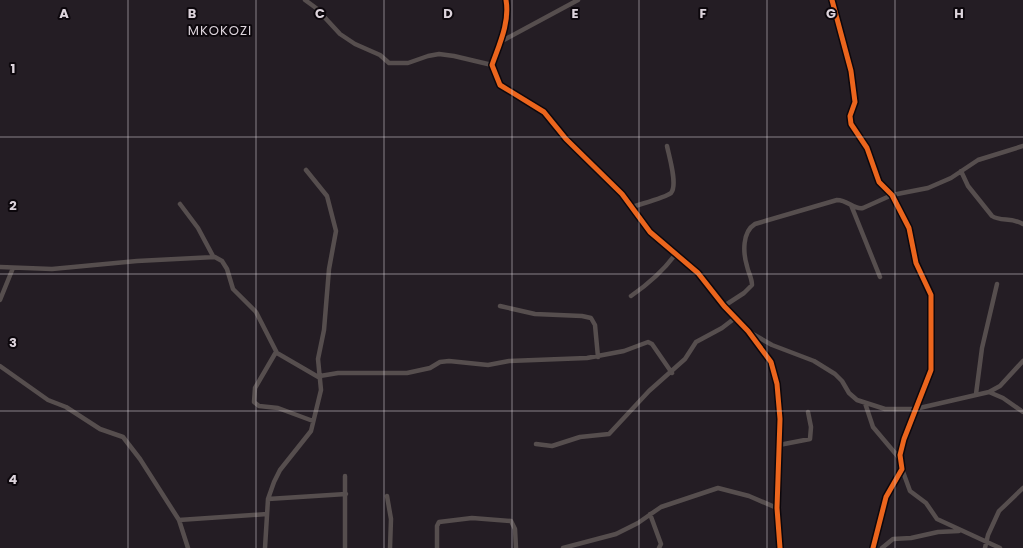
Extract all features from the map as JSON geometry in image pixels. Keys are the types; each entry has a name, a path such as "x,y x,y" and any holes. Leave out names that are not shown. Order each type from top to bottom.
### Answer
{"street":[{"path":"305,0 314,7 340,34 355,44 380,55 389,63 408,63 439,54 492,65"},
{"path":"506,0 506,18 492,65 500,85 544,112 566,139 622,194 650,232 675,255 698,273 724,306 748,331 771,362 779,399 777,508 780,548"},
{"path":"500,42 578,0"},
{"path":"832,0 851,71 855,102 850,116 851,124 867,148 879,182 892,195 909,228 916,263 931,295 932,366 901,450 900,459 902,469 910,491 926,503 935,516 961,531 1000,548"},
{"path":"632,207 666,196 672,191 674,183 667,146"},
{"path":"724,306 744,293 752,284 746,266 745,249 745,237 751,226 828,202 844,200 860,209 892,195 928,188 951,178 978,160 1023,146"},
{"path":"265,548 268,499 276,476 309,434 320,392 318,359 324,330 330,265 336,231 327,196 306,170"},
{"path":"961,171 968,186 992,216 997,219 1014,219 1023,224"},
{"path":"180,204 198,228 215,257 222,261 227,269 233,289 256,312 276,352 281,357 320,377 338,372 407,373 430,368 440,362 449,361 488,365 509,361 598,357 624,351 649,342 652,344 672,373"},
{"path":"851,205 880,277"},
{"path":"631,296 663,269 675,255"},
{"path":"0,267 52,269 137,261 215,257"},
{"path":"0,300 13,268"},
{"path":"976,394 982,348 998,284"},
{"path":"500,306 535,314 582,316 590,318 595,325 598,357"},
{"path":"536,444 552,446 580,437 609,434 649,391 672,373 687,357 696,342 722,328 735,318"},
{"path":"748,331 772,346 804,356 831,371 842,381 849,393 865,403 885,409 915,409 988,392 1000,386 1023,361"},
{"path":"276,352 255,388 254,402 260,406 278,408 313,421"},
{"path":"0,366 48,400 66,407 100,429 122,437 140,459 179,520 188,548"},
{"path":"988,392 1003,398 1023,412"},
{"path":"865,403 873,427 900,459"},
{"path":"779,445 810,440 811,426 808,412"},
{"path":"873,548 886,497 902,469"},
{"path":"345,476 345,548"},
{"path":"563,548 616,534 638,523 661,507 718,488 749,496 777,508"},
{"path":"984,548 999,511 1023,488"},
{"path":"268,499 346,494"},
{"path":"387,496 391,519 390,548"},
{"path":"179,520 267,514"},
{"path":"650,514 661,544 659,548"},
{"path":"437,548 437,526 439,522 472,518 511,521 515,529 516,548"},
{"path":"882,548 894,539 911,538 938,532 961,531"}],"cycle path":[{"path":"506,0 507,8 505,25 492,65 500,85 544,112 566,139 622,194 650,232 698,273 724,306 748,331 771,362 777,384 780,419 777,508 780,548"},
{"path":"832,0 851,71 855,102 850,116 851,124 867,148 879,182 892,195 909,228 916,263 931,295 931,370 904,439 900,455 902,469 886,497 873,548"}],"district":[{"name":"MKOKOZI","path":"220,30"}]}
